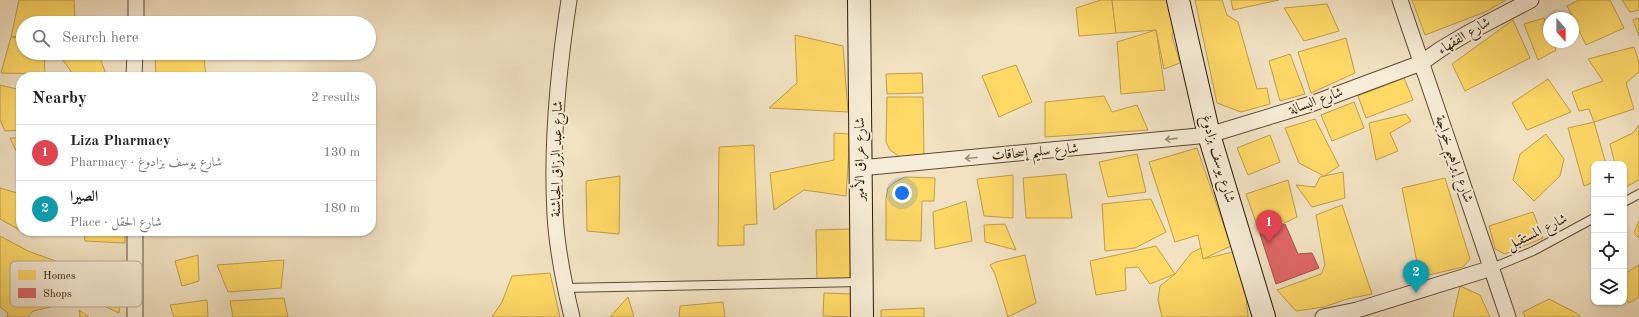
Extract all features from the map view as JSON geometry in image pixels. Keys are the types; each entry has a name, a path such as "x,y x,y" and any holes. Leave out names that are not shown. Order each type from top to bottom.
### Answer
{"main road":[{"name":"شارع عراق الأمير","path":"859,0 862,317"},
{"name":"شارع يوسف بزادوغ","path":"1178,0 1209,135 1264,317"}],"street":[{"path":"136,0 136,16"},
{"name":"شارع عبد الرزاق الحباشنة","path":"569,0 556,122 554,171 555,216 565,288 572,317"},
{"name":"شارع إبراهيم خواجة","path":"1400,0 1508,317"},
{"name":"شارع الفقهاء","path":"1421,63 1468,32 1531,0"},
{"path":"134,72 135,60"},
{"name":"شارع البسالة","path":"1209,135 1311,104 1421,63"},
{"name":"شارع سليم إسحاقات","path":"860,168 1209,135"},
{"path":"135,236 135,261"},
{"path":"1323,317 1357,310 1492,268"}],"lane":[{"path":"1627,200 1639,194"},
{"name":"شارع المستقبل","path":"1492,268 1533,250 1591,220"},
{"path":"565,288 861,282"}],"building: Homes":[{"path":"19,0 74,0 75,16 16,16 16,37 11,37"},
{"path":"1101,0 1112,0 1116,33 1079,36 1076,8"},
{"path":"1112,0 1168,0 1175,25 1172,36 1180,63 1164,69 1156,30 1116,33"},
{"path":"1195,0 1222,0 1227,15 1238,22 1257,89 1267,88 1270,104 1241,112 1217,103"},
{"path":"1231,0 1279,0 1233,10"},
{"path":"1412,0 1506,0 1485,12 1425,35"},
{"path":"1579,0 1610,0 1624,28 1586,45 1579,31 1579,12 1570,12 1567,6"},
{"path":"1622,0 1639,0 1639,10 1630,12"},
{"path":"1327,4 1339,31 1304,41 1284,8"},
{"path":"1543,18 1543,48 1555,48 1556,50 1538,60 1524,24"},
{"path":"1639,18 1639,36 1633,20"},
{"path":"1513,20 1530,58 1465,91 1452,64"},
{"path":"1156,30 1165,90 1121,94 1117,42"},
{"path":"795,35 843,46 848,112 769,108 797,83"},
{"path":"11,37 16,37 16,60 44,60 45,72 1,73"},
{"path":"1346,38 1355,73 1311,93 1298,52"},
{"path":"1634,47 1639,62 1639,72 1626,83 1634,109 1594,122 1589,109 1579,111 1572,92 1603,81 1588,59"},
{"path":"1290,54 1305,94 1280,101 1269,61"},
{"path":"63,60 101,60 105,72 71,72"},
{"path":"155,60 204,60 206,72 156,72"},
{"path":"1016,65 1032,102 999,117 982,76"},
{"path":"922,73 923,93 887,94 886,74"},
{"path":"1404,78 1413,100 1366,118 1358,96"},
{"path":"1548,79 1571,112 1527,130 1512,103"},
{"path":"0,85 16,89 16,130 5,131 0,120"},
{"path":"1104,96 1112,112 1137,105 1148,130 1045,137 1045,102"},
{"path":"887,97 923,97 924,156 900,157 890,150 886,142"},
{"path":"1354,102 1364,128 1332,141 1321,115"},
{"path":"1406,114 1411,121 1390,133 1398,151 1376,160 1369,123"},
{"path":"1315,119 1339,166 1324,176 1299,163 1285,128"},
{"path":"1594,122 1605,161 1591,161 1591,183 1584,186 1568,128"},
{"path":"1639,125 1639,180 1627,186 1627,161 1614,161 1610,144 1633,133"},
{"path":"834,133 850,134 846,196 804,190 774,210 770,173 834,160"},
{"path":"1546,134 1564,159 1560,176 1534,201 1513,180 1520,154"},
{"path":"1270,135 1280,162 1248,175 1237,148"},
{"path":"10,138 16,138 16,151"},
{"path":"754,145 757,224 744,225 744,245 718,246 719,147"},
{"path":"1197,148 1231,246 1203,259 1198,235 1175,242 1149,162"},
{"path":"1137,154 1146,192 1108,197 1099,162"},
{"path":"1343,172 1345,198 1312,207 1296,185 1315,187 1320,177"},
{"path":"1066,174 1072,218 1026,218 1023,178"},
{"path":"1013,175 1013,218 984,216 977,179"},
{"path":"620,176 619,234 587,231 586,181"},
{"path":"905,177 935,178 934,201 922,201 921,241 886,240 886,198 888,188 895,182"},
{"path":"1445,178 1470,259 1463,267 1420,277 1402,188"},
{"path":"1288,180 1297,217 1260,234 1246,194"},
{"path":"0,188 16,193 16,228 0,219"},
{"path":"1151,199 1166,232 1135,248 1105,251 1102,204"},
{"path":"966,201 972,241 935,249 933,212"},
{"path":"1342,205 1372,294 1347,299 1324,307 1296,311 1277,290 1321,274 1325,265 1316,215"},
{"path":"1533,212 1543,238 1505,254 1495,249 1489,226"},
{"path":"1639,221 1639,238 1634,233"},
{"path":"1005,224 1016,250 985,242 984,225"},
{"path":"850,229 851,280 817,280 816,230"},
{"path":"0,236 28,251 56,261 10,261 10,307 51,307 33,311 28,317 7,317 8,313 0,307"},
{"path":"84,236 125,236 125,243 85,241"},
{"path":"1156,246 1175,274 1150,284 1138,267 1125,268 1126,290 1096,295 1090,261"},
{"path":"1201,248 1203,259 1233,252 1246,295 1248,317 1162,317 1158,300 1160,286 1175,274 1191,253"},
{"path":"198,255 199,281 182,286 175,261"},
{"path":"1025,255 1036,303 1008,317 995,274 990,265 996,262"},
{"path":"284,260 281,288 228,292 217,265"},
{"path":"1639,265 1639,297 1629,303 1627,300 1627,272"},
{"path":"550,273 560,317 492,317 502,302 512,276"},
{"path":"1460,286 1480,295 1490,317 1453,317"},
{"path":"824,293 853,294 852,317 823,316"},
{"path":"628,297 634,317 610,317"},
{"path":"284,298 288,317 233,317 230,301"},
{"path":"1549,299 1578,314 1580,317 1525,317 1523,312"},
{"path":"207,300 208,317 174,317 170,305"},
{"path":"723,302 725,317 679,317 680,306"},
{"path":"106,307 119,307 119,313"},
{"path":"924,308 924,317 881,317 881,310"},
{"path":"79,310 89,317 80,317"}],"building: Shops":[{"path":"1285,224 1298,254 1312,253 1319,268 1276,284 1260,234"}],"place":[{"name":"Liza Pharmacy","path":"1269,243"},
{"name":"الصيرا","path":"1416,293"}]}
